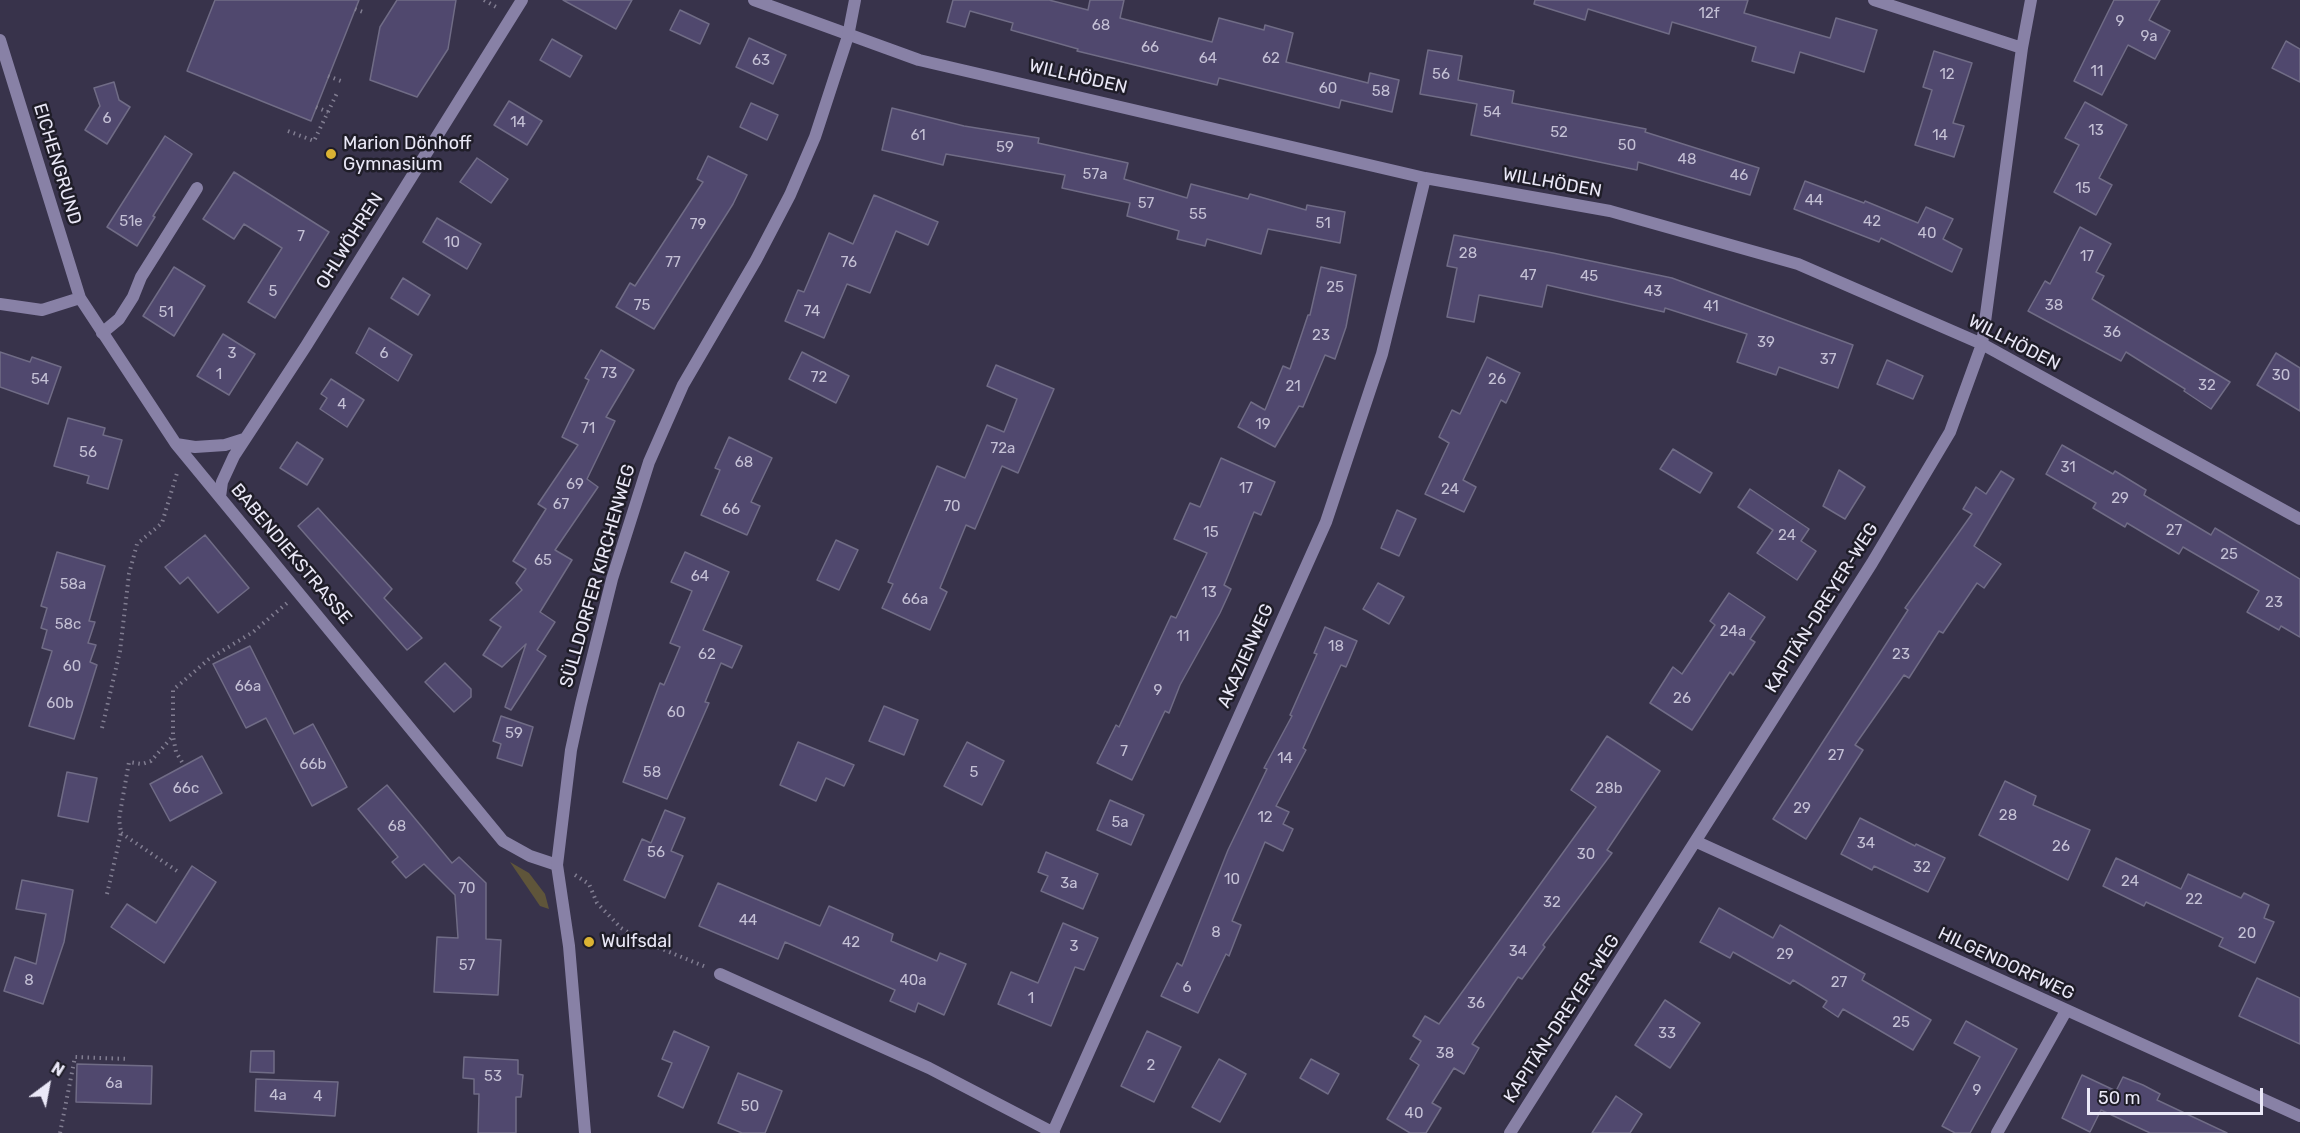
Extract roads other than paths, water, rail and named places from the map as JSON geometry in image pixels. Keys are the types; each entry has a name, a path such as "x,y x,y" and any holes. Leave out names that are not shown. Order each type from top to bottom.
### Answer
{"street":[{"name":"OHLWÖHREN","path":"220,497 226,469 244,439 522,0"},
{"name":"WILLHÖDEN","path":"753,0 919,60 1425,178 1610,211 1798,264 1982,344 2300,519"},
{"name":"SÜLLDORFER KIRCHENWEG","path":"585,1133 569,940 557,865 571,750 633,506 657,442 683,385 756,260 790,195 815,136 848,36 855,0"},
{"path":"1874,0 2022,48"},
{"name":"KAPITÄN-DREYER-WEG","path":"1510,1133 1697,842 1872,563 1950,432 1982,344 2022,48 2031,0"},
{"name":"EICHENGRUND","path":"0,40 80,298"},
{"name":"AKAZIENWEG","path":"1053,1132 1326,522 1382,354 1425,178"},
{"path":"102,333 119,319 133,297 141,277 197,188"},
{"path":"0,304 42,310 80,298"},
{"name":"BABENDIEKSTRASSE","path":"80,298 176,444 503,841 530,856 557,865"},
{"path":"176,444 195,447 225,445 244,439"},
{"name":"HILGENDORFWEG","path":"1697,842 2300,1116"},
{"path":"720,974 919,1063 1053,1132"},
{"path":"1997,1133 2066,1011"}],"place":[{"name":"Marion Dönhoff Gymnasium","path":"331,154"},
{"name":"Wulfsdal","path":"589,942"}]}
